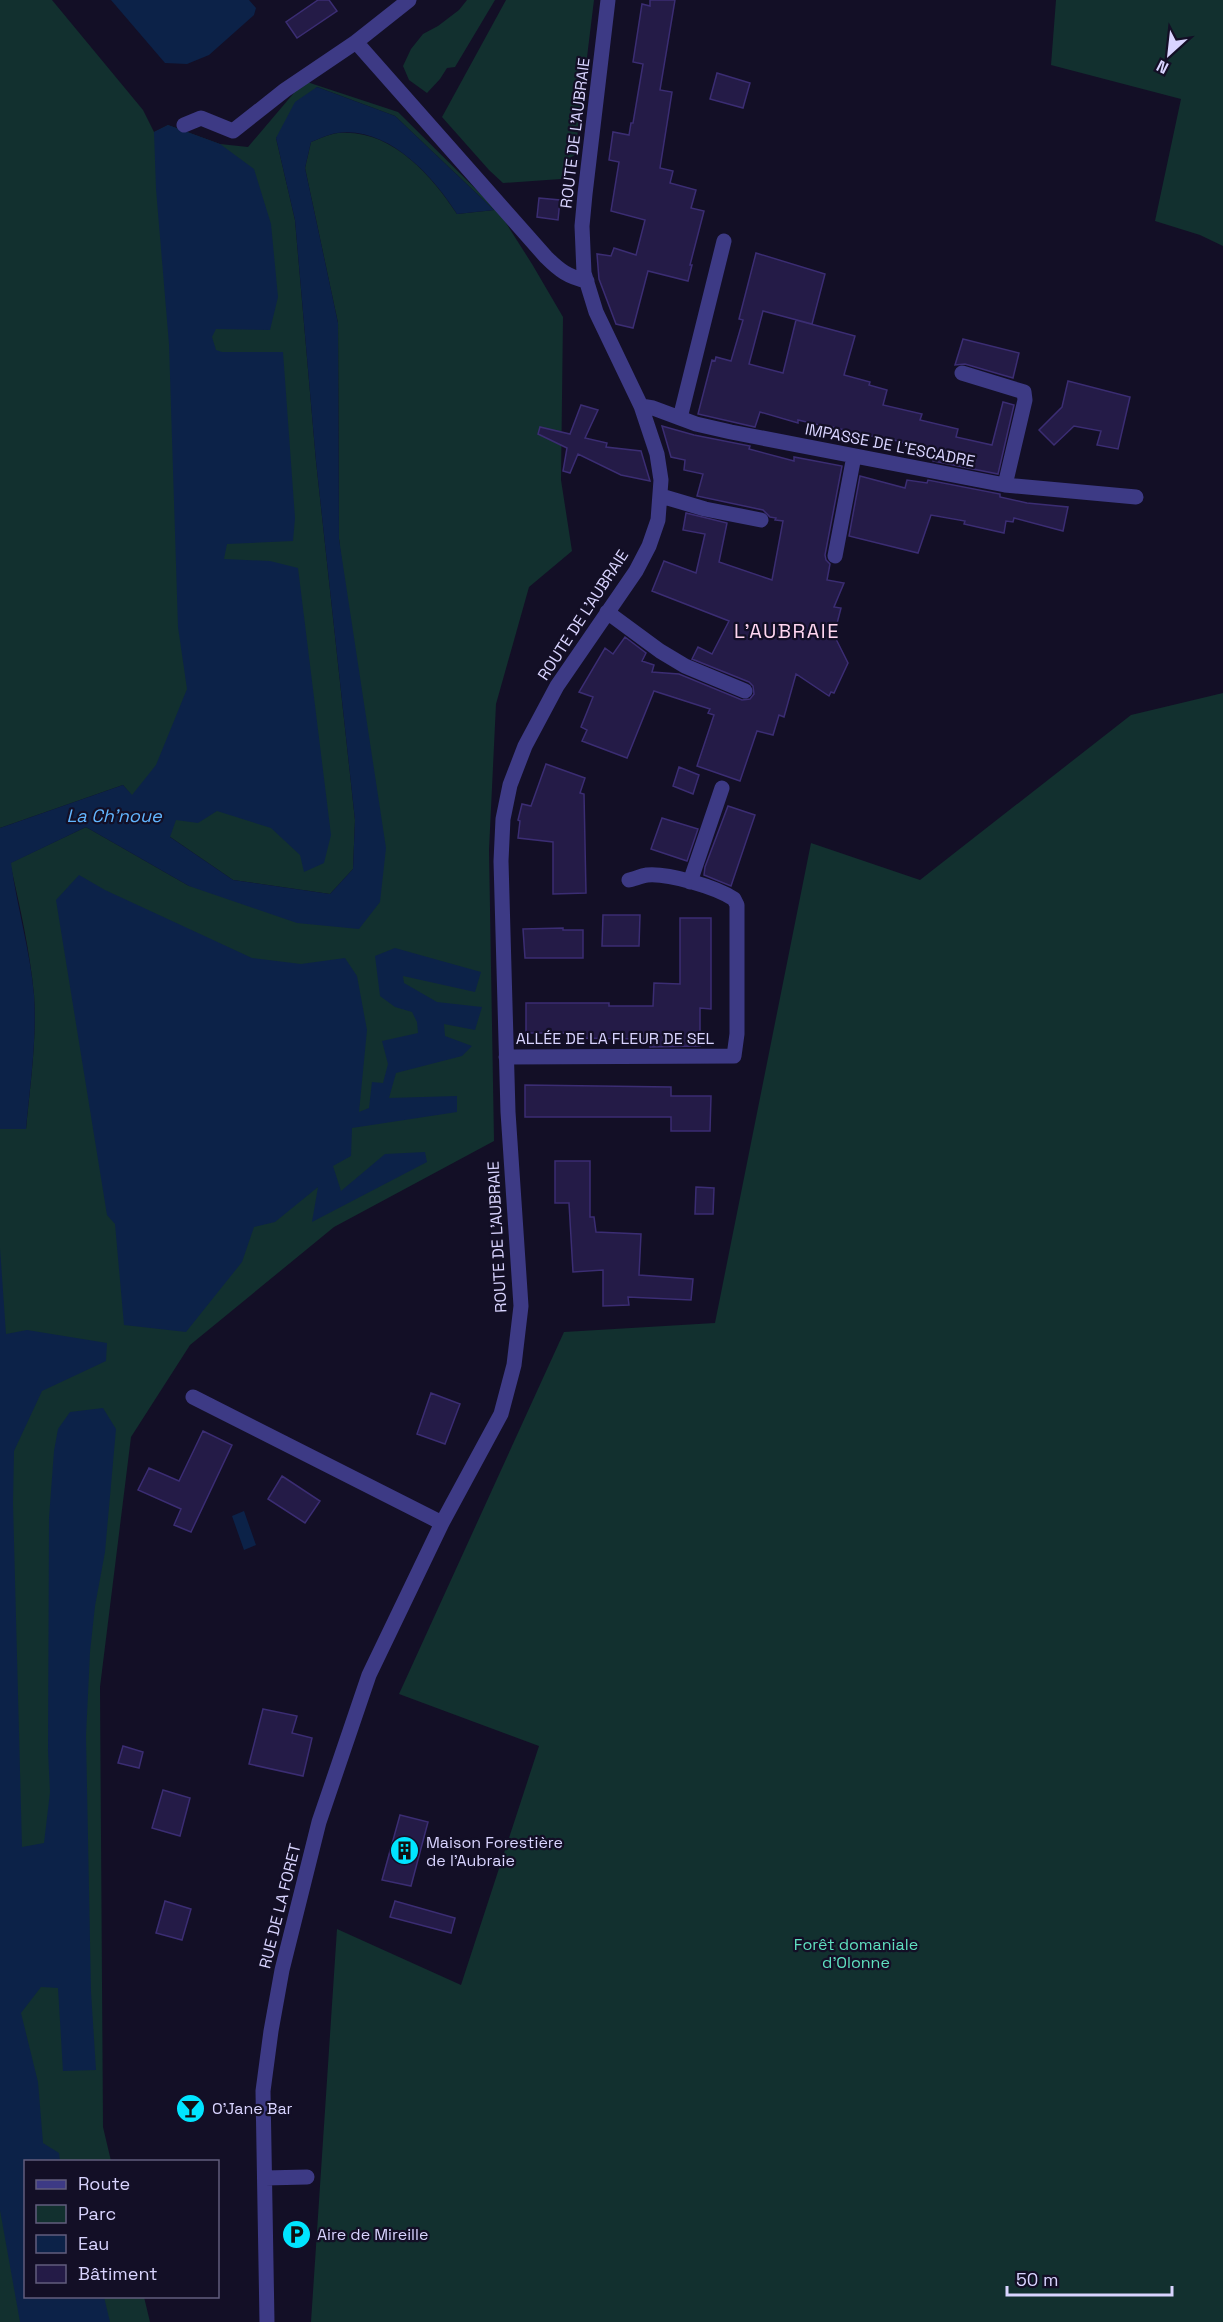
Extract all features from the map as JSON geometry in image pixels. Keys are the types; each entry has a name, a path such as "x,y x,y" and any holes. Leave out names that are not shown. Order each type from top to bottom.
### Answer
{"street":[{"path":"184,124 201,118 233,131 285,90 356,42 409,0"},
{"name":"ROUTE DE L'AUBRAIE","path":"442,1523 501,1414 514,1365 521,1306 508,1112 504,1006 501,861 503,819 510,785 525,746 544,709 636,571 649,546 658,520 661,496 657,454 641,406 596,312 584,273 583,215 608,0"},
{"path":"356,42 546,257 561,272 572,278 587,280"},
{"path":"680,418 724,241"},
{"path":"962,373 1024,392 1025,400 1005,486"},
{"name":"IMPASSE DE L'ESCADRE","path":"641,406 731,432 1005,486 1136,497"},
{"path":"835,556 854,456"},
{"path":"661,496 705,509 761,520"},
{"path":"607,612 660,651 685,666 745,691"},
{"path":"690,882 722,788"},
{"name":"ALLÉE DE LA FLEUR DE SEL","path":"506,1057 734,1056 737,905 734,899 690,882 662,876 647,875 628,880"},
{"path":"193,1397 442,1523"},
{"name":"RUE DE LA FORET","path":"267,2322 263,2091 282,1970 319,1822 369,1675 442,1523"},
{"path":"265,2178 307,2177"}],"green space":[{"path":"0,0 52,0 143,110 154,132 168,125 220,144 248,147 304,81 398,112 499,212 563,317 561,480 572,551 529,587 496,704 489,850 494,1141 334,1227 190,1345 131,1437 100,1687 103,2127 111,2160 24,2160 24,2298 144,2298 150,2322 0,2322 0,1129 26,1129 35,1029 30,962 10,863 86,827 189,886 380,902 339,539 338,323 305,168 311,142 338,133 357,133 375,138 392,146 422,169 457,214 494,210 395,116 317,87 276,138 295,220 316,461 355,820 353,869 330,894 233,880 160,830 123,785 0,828"},
{"path":"467,0 495,0 455,67 447,68 427,93 409,80 403,66 411,49 423,34 459,10"},
{"path":"506,0 594,0 575,155 566,160 561,179 503,183 442,117"},
{"path":"1056,0 1223,0 1223,246 1200,235 1155,221 1181,99 1051,65"},
{"name":"Forêt domaniale d'Olonne","path":"1223,693 1223,2322 311,2322 337,1929 461,1985 539,1746 399,1694 564,1332 715,1323 811,843 920,880 1131,715"}],"water":[{"path":"111,0 249,0 256,8 254,15 209,55 187,64 165,63"},
{"name":"La Ch'noue","path":"317,87 395,116 494,210 457,214 435,184 407,156 374,137 356,133 337,133 311,142 305,168 338,323 339,539 386,848 380,902 359,929 297,923 189,886 86,827 11,863 32,978 35,1029 26,1129 0,1129 0,828 123,785 132,795 156,765 187,689 178,627 169,344 156,189 154,132 168,125 220,144 254,169 271,224 278,297 270,330 216,329 212,337 216,350 222,352 283,352 295,518 293,541 227,544 224,559 270,561 298,568 331,835 324,863 304,872 300,855 271,828 217,811 198,823 176,820 170,837 233,880 330,894 353,869 355,820 316,461 295,220 276,138 295,102"},
{"path":"79,875 105,890 252,958 301,964 345,958 357,976 367,1030 359,1112 369,1108 372,1082 383,1083 388,1064 382,1041 418,1033 417,1022 412,1012 395,1007 380,996 375,956 395,948 481,972 475,992 403,976 404,983 437,1002 482,1007 475,1030 444,1024 445,1036 472,1046 462,1056 396,1073 389,1098 457,1096 457,1112 352,1128 351,1156 333,1166 341,1191 385,1154 425,1152 427,1162 312,1222 318,1187 275,1222 254,1227 242,1262 186,1332 124,1325 115,1224 107,1215 56,900"},
{"path":"0,1248 6,1334 27,1330 107,1343 106,1361 42,1391 14,1451 13,1503 22,1847 44,1843 50,1792 48,1751 49,1518 58,1429 70,1412 103,1408 116,1429 105,1552 95,1606 90,1652 86,1736 91,1992 96,2070 63,2071 58,1988 41,1987 21,2013 38,2082 43,2143 59,2153 60,2160 24,2160 24,2298 104,2298 110,2322 20,2322 0,2210"},
{"path":"244,1511 256,1545 244,1550 232,1516"}],"building":[{"path":"318,0 329,0 337,11 297,38 286,22"},
{"path":"650,0 675,0 660,90 672,92 660,168 673,171 670,183 696,190 691,208 704,211 688,281 648,271 633,328 616,324 599,279 597,254 611,256 614,248 636,255 645,220 611,211 619,162 609,160 613,132 629,135 631,123 633,123 643,64 633,62 642,4 650,6"},
{"path":"717,73 750,83 743,108 710,99"},
{"path":"539,198 560,200 558,220 537,217"},
{"path":"756,253 825,274 812,324 763,311 749,364 783,373 796,320 855,336 844,375 870,382 869,385 887,390 883,405 922,414 920,420 958,429 956,437 992,445 1003,402 1014,405 998,474 933,461 935,451 886,438 886,440 798,420 798,423 760,412 755,427 698,414 712,360 715,361 716,357 731,361 743,320 739,319"},
{"path":"963,339 1019,353 1013,378 965,364 955,365"},
{"path":"1068,381 1130,397 1118,449 1097,445 1101,431 1074,426 1054,445 1039,430 1062,407"},
{"path":"581,405 598,410 585,438 607,443 606,447 641,451 650,481 621,475 578,454 570,473 563,471 567,448 538,434 540,427 570,434"},
{"path":"662,426 750,446 749,449 794,461 794,457 842,466 825,555 830,564 827,580 844,583 834,607 841,608 834,635 848,663 834,693 831,692 829,696 796,674 784,717 779,715 773,735 757,731 740,781 697,766 714,715 708,713 710,709 654,691 627,758 582,741 587,730 581,727 593,697 579,692 605,648 613,654 625,637 646,653 642,661 654,665 652,672 679,674 742,700 750,699 754,694 753,686 749,682 692,659 698,647 712,654 729,621 652,591 664,561 696,573 705,534 683,530 686,513 727,523 719,562 772,580 783,521 775,520 776,518 770,517 763,510 697,496 703,474 684,470 685,460 671,457"},
{"path":"860,476 905,488 907,480 927,483 928,480 1000,494 1000,497 1027,503 1068,507 1063,531 1014,518 1013,522 1006,521 1004,533 964,524 965,521 931,515 918,553 849,536"},
{"path":"546,764 585,778 580,793 584,794 586,893 553,894 553,842 518,838 520,821 518,820 522,804 531,806"},
{"path":"679,767 699,775 693,794 673,786"},
{"path":"728,806 755,815 731,886 704,875"},
{"path":"662,818 698,829 687,861 651,849"},
{"path":"603,915 640,915 639,946 602,946"},
{"path":"680,918 711,918 711,1009 700,1008 700,1046 650,1047 650,1039 570,1038 570,1033 526,1033 526,1003 609,1003 609,1006 653,1006 654,983 680,984"},
{"path":"563,928 563,930 583,930 583,958 525,958 523,929"},
{"path":"525,1085 671,1087 671,1096 711,1096 710,1131 671,1131 671,1117 525,1117"},
{"path":"555,1161 590,1161 590,1217 594,1217 596,1232 641,1234 639,1275 693,1279 691,1300 628,1297 629,1305 603,1306 603,1270 573,1272 569,1203 555,1203"},
{"path":"696,1187 714,1188 713,1214 695,1214"},
{"path":"431,1393 460,1404 445,1444 417,1434"},
{"path":"203,1431 232,1445 191,1532 174,1525 181,1509 138,1490 149,1468 179,1481"},
{"path":"282,1476 320,1501 305,1523 268,1499"},
{"path":"263,1709 297,1716 292,1733 312,1738 303,1776 249,1764"},
{"path":"123,1746 143,1752 139,1768 118,1763"},
{"path":"163,1790 190,1798 180,1836 152,1828"},
{"name":"Maison Forestière de l'Aubraie","path":"400,1815 428,1822 411,1886 382,1880"},
{"path":"165,1901 191,1909 182,1940 156,1933"},
{"path":"395,1901 455,1918 451,1933 390,1917"}],"place":[{"name":"Maison Forestière de l'Aubraie","path":"405,1851"},
{"name":"O'Jane Bar","path":"191,2108"},
{"name":"Aire de Mireille","path":"296,2234"}],"district":[{"name":"L'AUBRAIE","path":"787,631"}]}
